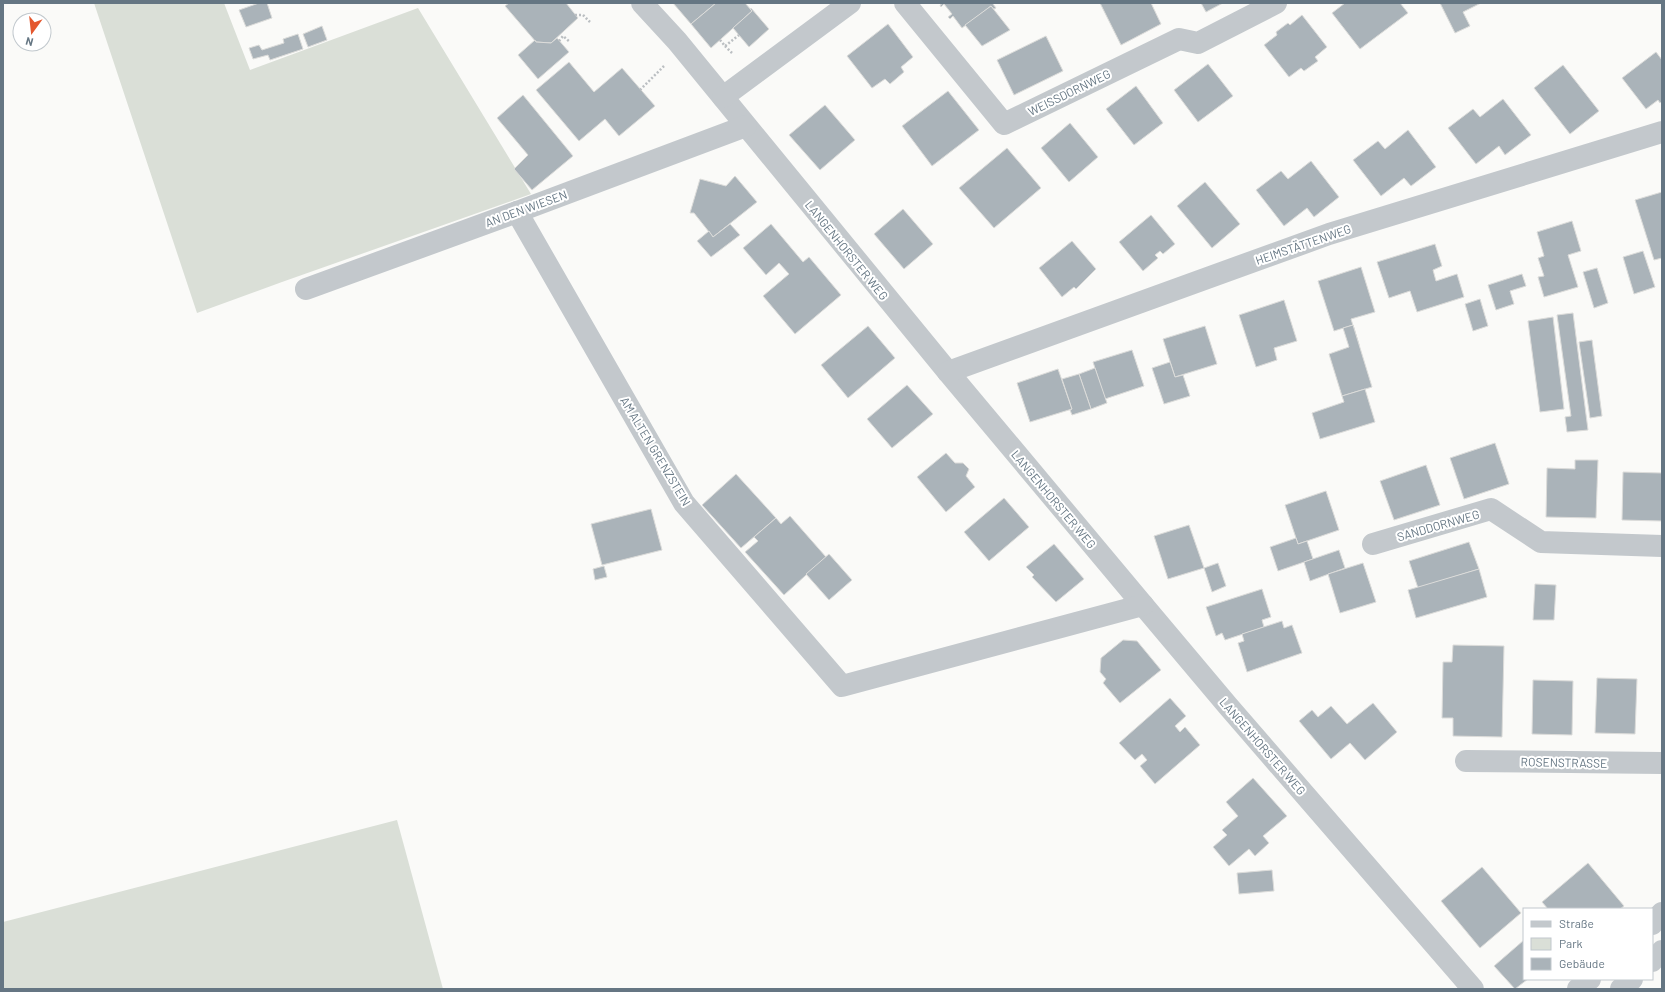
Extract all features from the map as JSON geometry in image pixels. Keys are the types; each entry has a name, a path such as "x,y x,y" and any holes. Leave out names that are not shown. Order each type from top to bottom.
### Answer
{"street":[{"name":"LANGENHORSTER WEG","path":"642,3 683,49 948,372 1228,706 1473,989"},
{"path":"723,97 850,3"},
{"name":"WEISSDORNWEG","path":"905,3 1004,124 1179,39 1198,43 1276,3"},
{"name":"AN DEN WIESEN","path":"306,289 746,126"},
{"name":"HEIMSTÄTTENWEG","path":"948,372 1329,234 1662,132"},
{"name":"AM ALTEN GRENZSTEIN","path":"517,212 684,503 842,686 1143,605"},
{"name":"SANDDORNWEG","path":"1373,544 1491,509 1541,542 1662,546"},
{"name":"ROSENSTRASSE","path":"1466,761 1662,763"},
{"path":"1653,923 1662,913"},
{"path":"1653,960 1662,951"},
{"path":"1578,989 1589,980"},
{"path":"1621,989 1631,980"}],"path":[{"path":"575,15 583,15 590,22"},
{"path":"725,46 739,34"},
{"path":"559,41 563,36 570,42"},
{"path":"720,40 732,53"},
{"path":"640,90 683,49"}],"green space":[{"path":"94,3 224,3 250,70 418,8 531,194 197,313"},
{"path":"397,820 443,989 3,989 3,922"}],"building":[{"path":"259,3 267,3 272,18 246,27 239,10"},
{"path":"509,3 566,3 578,18 551,43 536,42 505,6"},
{"path":"673,3 716,3 691,24"},
{"path":"716,3 745,3 752,11 711,48 691,24"},
{"path":"943,3 994,3 993,4 996,8 994,9 991,6 962,28 953,16 950,19 948,17 952,14 944,4 941,7 940,5"},
{"path":"1100,3 1151,3 1161,24 1121,45"},
{"path":"1201,3 1223,3 1206,12"},
{"path":"1345,3 1400,3 1408,13 1360,49 1332,13"},
{"path":"1440,3 1481,3 1463,12 1470,26 1455,33"},
{"path":"991,6 1010,30 982,46 965,25"},
{"path":"751,8 769,29 749,47 733,28 752,11 750,9"},
{"path":"1302,15 1327,47 1315,57 1318,61 1304,71 1301,68 1289,77 1264,45 1277,35 1276,32 1288,23 1290,25"},
{"path":"888,24 913,57 901,67 904,72 890,84 885,79 872,88 847,56"},
{"path":"322,26 327,40 308,47 303,34"},
{"path":"298,34 303,49 270,60 268,55 253,59 249,48 259,45 262,50 284,43 283,39"},
{"path":"1046,36 1063,71 1014,95 997,60"},
{"path":"557,38 569,52 538,79 518,55 535,40 536,42 551,43"},
{"path":"1656,52 1662,60 1662,101 1660,103 1658,100 1646,109 1622,78"},
{"path":"569,62 594,92 622,68 655,106 619,136 605,119 579,141 536,90"},
{"path":"1208,64 1233,96 1198,122 1174,90"},
{"path":"1563,65 1599,111 1570,134 1534,88"},
{"path":"1136,86 1163,123 1134,145 1106,109"},
{"path":"948,91 979,130 932,166 902,126"},
{"path":"523,95 573,156 532,190 514,169 528,155 497,118"},
{"path":"1503,99 1531,135 1505,155 1499,146 1476,164 1448,128 1473,109 1480,117"},
{"path":"825,105 855,140 820,170 789,135"},
{"path":"1070,123 1098,157 1069,182 1041,148"},
{"path":"1408,130 1436,167 1411,186 1404,178 1381,196 1353,160 1378,141 1385,149"},
{"path":"1007,148 1041,188 994,228 959,188"},
{"path":"1311,161 1339,197 1314,217 1307,208 1284,226 1256,190 1281,171 1288,179"},
{"path":"735,176 757,202 713,237 694,213 690,213 700,179 726,186"},
{"path":"1205,182 1240,224 1212,248 1177,206"},
{"path":"1662,192 1662,258 1654,260 1635,200"},
{"path":"903,209 933,244 904,269 874,234"},
{"path":"1151,215 1175,244 1163,254 1160,251 1155,255 1158,258 1143,271 1119,242"},
{"path":"1572,221 1581,251 1568,255 1578,287 1544,297 1538,277 1544,276 1538,258 1544,256 1537,232"},
{"path":"730,224 740,235 711,257 697,241 709,231 713,237"},
{"path":"771,224 803,262 809,257 841,295 795,334 763,296 789,274 779,263 766,275 743,248"},
{"path":"1072,241 1096,269 1076,289 1074,287 1062,297 1039,268"},
{"path":"1435,244 1442,266 1433,270 1436,281 1457,274 1464,297 1417,312 1410,291 1389,298 1377,262"},
{"path":"1643,251 1655,287 1634,294 1623,257"},
{"path":"1361,267 1375,312 1351,319 1353,325 1334,331 1318,281"},
{"path":"1597,268 1608,303 1594,308 1583,272"},
{"path":"1522,274 1526,286 1510,291 1514,304 1496,310 1488,285"},
{"path":"1480,299 1488,326 1473,331 1465,304"},
{"path":"1284,300 1297,341 1274,348 1277,360 1256,367 1239,315"},
{"path":"1573,313 1588,430 1567,432 1565,417 1571,416 1557,315"},
{"path":"1553,317 1564,409 1540,412 1528,321"},
{"path":"1353,325 1372,387 1342,396 1329,354 1349,347 1343,328"},
{"path":"868,326 895,358 848,398 821,365"},
{"path":"1205,326 1217,364 1175,377 1163,339"},
{"path":"1592,340 1602,416 1590,418 1579,342"},
{"path":"1132,350 1144,386 1105,399 1093,362"},
{"path":"1170,362 1175,377 1183,375 1190,396 1164,404 1152,368"},
{"path":"1095,368 1107,403 1091,409 1079,374"},
{"path":"1058,369 1072,409 1030,422 1017,383"},
{"path":"1079,374 1091,409 1072,415 1070,410 1072,409 1062,379"},
{"path":"907,385 933,414 892,448 867,419"},
{"path":"1365,389 1375,422 1320,439 1312,413 1344,402 1342,396"},
{"path":"1495,443 1509,484 1464,499 1450,458"},
{"path":"946,453 955,463 963,463 969,469 966,476 975,487 946,512 917,477"},
{"path":"1575,460 1598,460 1596,518 1546,517 1547,468 1575,469"},
{"path":"1426,465 1440,505 1394,520 1380,481"},
{"path":"1623,472 1662,473 1662,521 1622,520"},
{"path":"736,474 776,518 741,548 702,505"},
{"path":"1326,491 1339,530 1298,544 1285,505"},
{"path":"1004,498 1029,527 989,561 964,532"},
{"path":"651,509 662,550 602,565 591,524"},
{"path":"790,516 826,557 784,595 745,552 758,541 754,537 776,518 781,524"},
{"path":"1189,525 1204,568 1168,579 1154,536"},
{"path":"1296,538 1298,544 1307,541 1313,559 1278,571 1270,547"},
{"path":"1469,542 1479,569 1418,588 1409,561"},
{"path":"1054,544 1084,579 1056,602 1032,577 1034,575 1026,567"},
{"path":"1339,550 1345,568 1310,581 1304,562"},
{"path":"829,554 852,580 829,600 806,574"},
{"path":"1218,563 1226,586 1212,592 1204,568"},
{"path":"1363,563 1376,602 1340,613 1328,574"},
{"path":"604,566 607,577 595,580 593,569"},
{"path":"1479,569 1487,597 1416,618 1408,590"},
{"path":"1535,584 1556,585 1554,620 1533,620"},
{"path":"1262,589 1271,617 1262,620 1264,627 1225,640 1222,633 1216,636 1206,607"},
{"path":"1282,621 1284,628 1292,625 1302,653 1247,672 1238,643 1244,641 1242,634"},
{"path":"1123,640 1137,641 1161,670 1120,703 1103,683 1106,679 1100,672 1101,658"},
{"path":"1453,645 1504,646 1502,737 1453,736 1453,718 1442,718 1443,662 1452,662"},
{"path":"1597,678 1637,679 1635,734 1595,733"},
{"path":"1533,680 1573,681 1572,735 1532,734"},
{"path":"1170,698 1186,716 1175,726 1180,732 1185,727 1200,745 1155,784 1140,766 1147,760 1142,754 1135,760 1119,743"},
{"path":"1373,703 1397,732 1365,760 1350,743 1331,759 1299,721 1312,710 1318,717 1331,706 1347,724"},
{"path":"1253,778 1287,816 1263,836 1269,843 1255,856 1249,849 1229,866 1213,847 1227,835 1222,830 1238,816 1226,802"},
{"path":"1588,863 1624,906 1621,908 1547,908 1542,902"},
{"path":"1482,867 1521,913 1480,948 1441,901"},
{"path":"1272,870 1274,891 1239,894 1237,873"},
{"path":"1523,941 1523,980 1527,980 1515,989 1494,966"}]}
